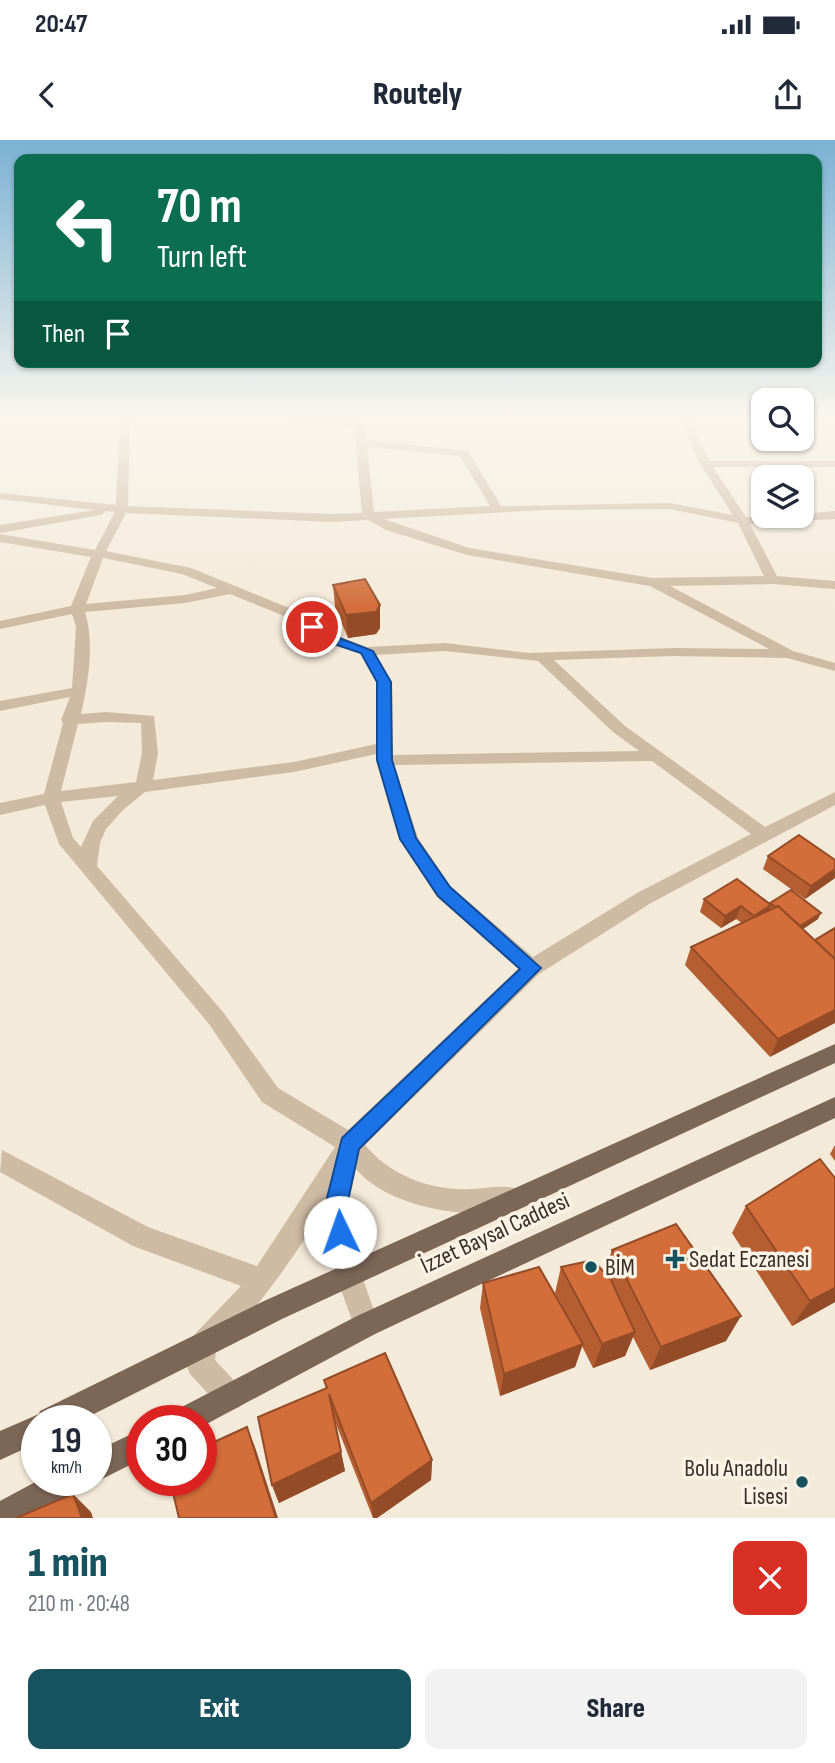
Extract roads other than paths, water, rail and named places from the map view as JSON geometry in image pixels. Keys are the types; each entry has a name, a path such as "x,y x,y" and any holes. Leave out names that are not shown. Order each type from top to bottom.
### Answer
{"main road":[{"name":"İzzet Baysal Caddesi","path":"204,1345 835,1054"},
{"name":"İzzet Baysal Caddesi","path":"215,1405 366,1325 835,1107"},
{"path":"82,1405 204,1345"},
{"path":"0,1446 21,1435"},
{"path":"0,1517 40,1496"}],"street":[{"path":"123,480 122,509 99,553 77,609 83,626 79,691 69,720 51,798 65,840 216,1018 270,1095 350,1144 371,1170 395,1185 460,1202 519,1198"},
{"path":"365,480 368,515"},
{"path":"480,480 496,508"},
{"path":"716,480 743,521 772,580"},
{"path":"0,496 122,509 332,518 496,508 670,506 705,511 743,521 835,514"},
{"path":"0,529 122,509"},
{"path":"368,515 390,527 467,551 652,582 772,580 835,585"},
{"path":"0,538 99,553 186,571 294,615 330,638 366,651 445,647 542,657 673,652 788,654"},
{"path":"652,582 788,654 835,667"},
{"path":"0,625 77,609 185,598 233,589"},
{"path":"366,651 384,682 384,753 408,839 444,892 532,968"},
{"path":"542,657 618,729 764,835"},
{"path":"0,706 79,691"},
{"path":"69,720 106,717 149,719 150,753 143,787 122,800 103,823 92,839 88,867"},
{"path":"0,809 51,798 384,753 655,756"},
{"path":"230,1397 200,1364 204,1345 281,1255 350,1144 532,968 644,898 835,799"},
{"path":"350,1144 335,1210 349,1276 366,1325"},
{"path":"2,1161 142,1237 261,1280"}],"place":[{"name":"Sedat Eczanesi","path":"675,1259"},
{"name":"BİM","path":"591,1267"},
{"name":"Bolu Anadolu Lisesi","path":"802,1482"}]}
